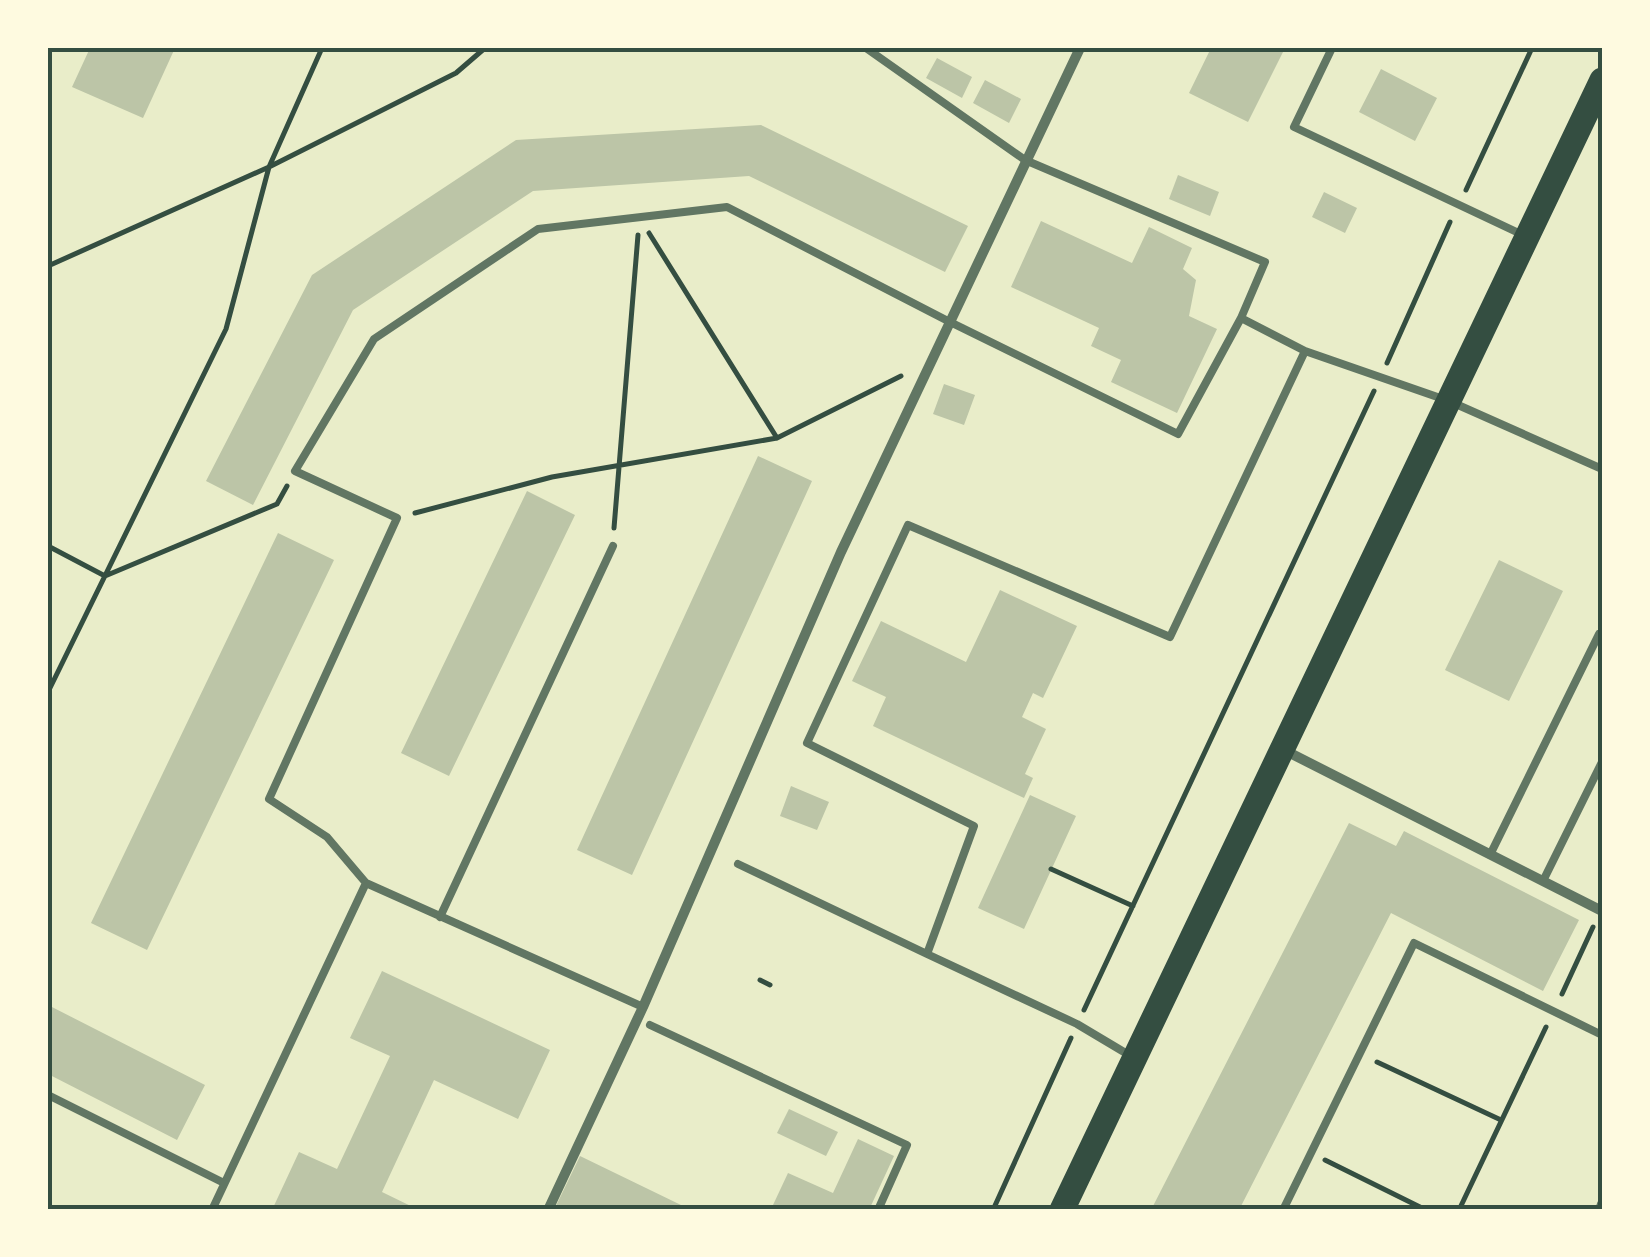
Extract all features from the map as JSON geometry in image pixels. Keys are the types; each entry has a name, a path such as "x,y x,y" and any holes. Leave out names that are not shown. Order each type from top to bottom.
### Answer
{"main road":[{"path":"1062,1210 1602,80"}],"street":[{"path":"548,1210 643,1007 841,552 1080,48"},
{"path":"1282,749 1543,882 1600,916"}],"lane":[{"path":"643,1007 366,883 327,837 269,800 397,518 295,471 374,339 538,228 727,207 948,322 1178,434 1265,262 1024,160 866,48"},
{"path":"1332,48 1294,127 1528,237"},
{"path":"1240,318 1306,351 1449,401 1602,469"},
{"path":"927,954 974,826 808,743 908,524 1170,638 1306,351"},
{"path":"440,917 613,546"},
{"path":"1490,855 1599,634"},
{"path":"1543,882 1602,762"},
{"path":"738,864 1077,1024 1134,1058"},
{"path":"212,1210 366,883"},
{"path":"1283,1210 1414,943 1602,1035"},
{"path":"650,1025 908,1145 878,1210"},
{"path":"48,1094 224,1183"}],"path":[{"path":"48,692 226,329 269,167 322,48"},
{"path":"48,266 269,167 456,73 485,48"},
{"path":"993,1210 1532,48"},
{"path":"639,217 777,438"},
{"path":"613,546 639,217"},
{"path":"397,518 552,477 777,438 929,362"},
{"path":"105,576 277,504 295,471"},
{"path":"48,546 105,576"},
{"path":"1051,870 1133,906"},
{"path":"1459,1210 1600,916"},
{"path":"760,980 770,986"},
{"path":"1360,1054 1501,1120"},
{"path":"1027,1103 1040,1105"},
{"path":"1311,1153 1426,1210"}],"building":[{"path":"90,48 175,48 143,118 72,87"},
{"path":"1211,48 1285,48 1248,122 1189,93"},
{"path":"937,58 972,77 962,98 926,78"},
{"path":"1381,69 1437,98 1415,141 1359,112"},
{"path":"985,80 1021,99 1009,123 973,103"},
{"path":"761,125 968,226 945,272 749,176 533,191 353,310 253,505 206,481 312,275 516,140"},
{"path":"1178,175 1219,192 1210,216 1169,199"},
{"path":"1324,192 1357,208 1345,233 1312,217"},
{"path":"1041,221 1132,263 1149,227 1192,248 1183,269 1196,280 1189,316 1217,329 1177,413 1111,382 1121,360 1091,346 1099,328 1011,287"},
{"path":"944,384 975,395 964,425 933,414"},
{"path":"758,456 812,481 632,875 577,850"},
{"path":"527,491 575,515 449,776 401,753"},
{"path":"278,533 334,560 147,950 91,923"},
{"path":"1499,560 1563,591 1509,701 1445,670"},
{"path":"1000,590 1077,626 1043,698 1033,693 1022,717 1046,729 1025,774 1033,778 1024,798 873,726 886,697 852,681 881,621 966,662"},
{"path":"791,786 829,802 817,830 780,816"},
{"path":"1030,795 1076,816 1024,929 978,908"},
{"path":"1349,823 1396,846 1404,831 1579,920 1543,991 1391,913 1239,1210 1151,1210"},
{"path":"382,971 550,1050 518,1119 434,1080 382,1192 419,1210 272,1210 299,1152 337,1169 390,1056 350,1038"},
{"path":"48,1005 205,1085 177,1140 48,1074"},
{"path":"789,1109 838,1132 826,1156 777,1133"},
{"path":"858,1139 894,1156 869,1210 782,1210 773,1205 788,1173 833,1193"},
{"path":"580,1156 681,1205 679,1210 554,1210"}]}
